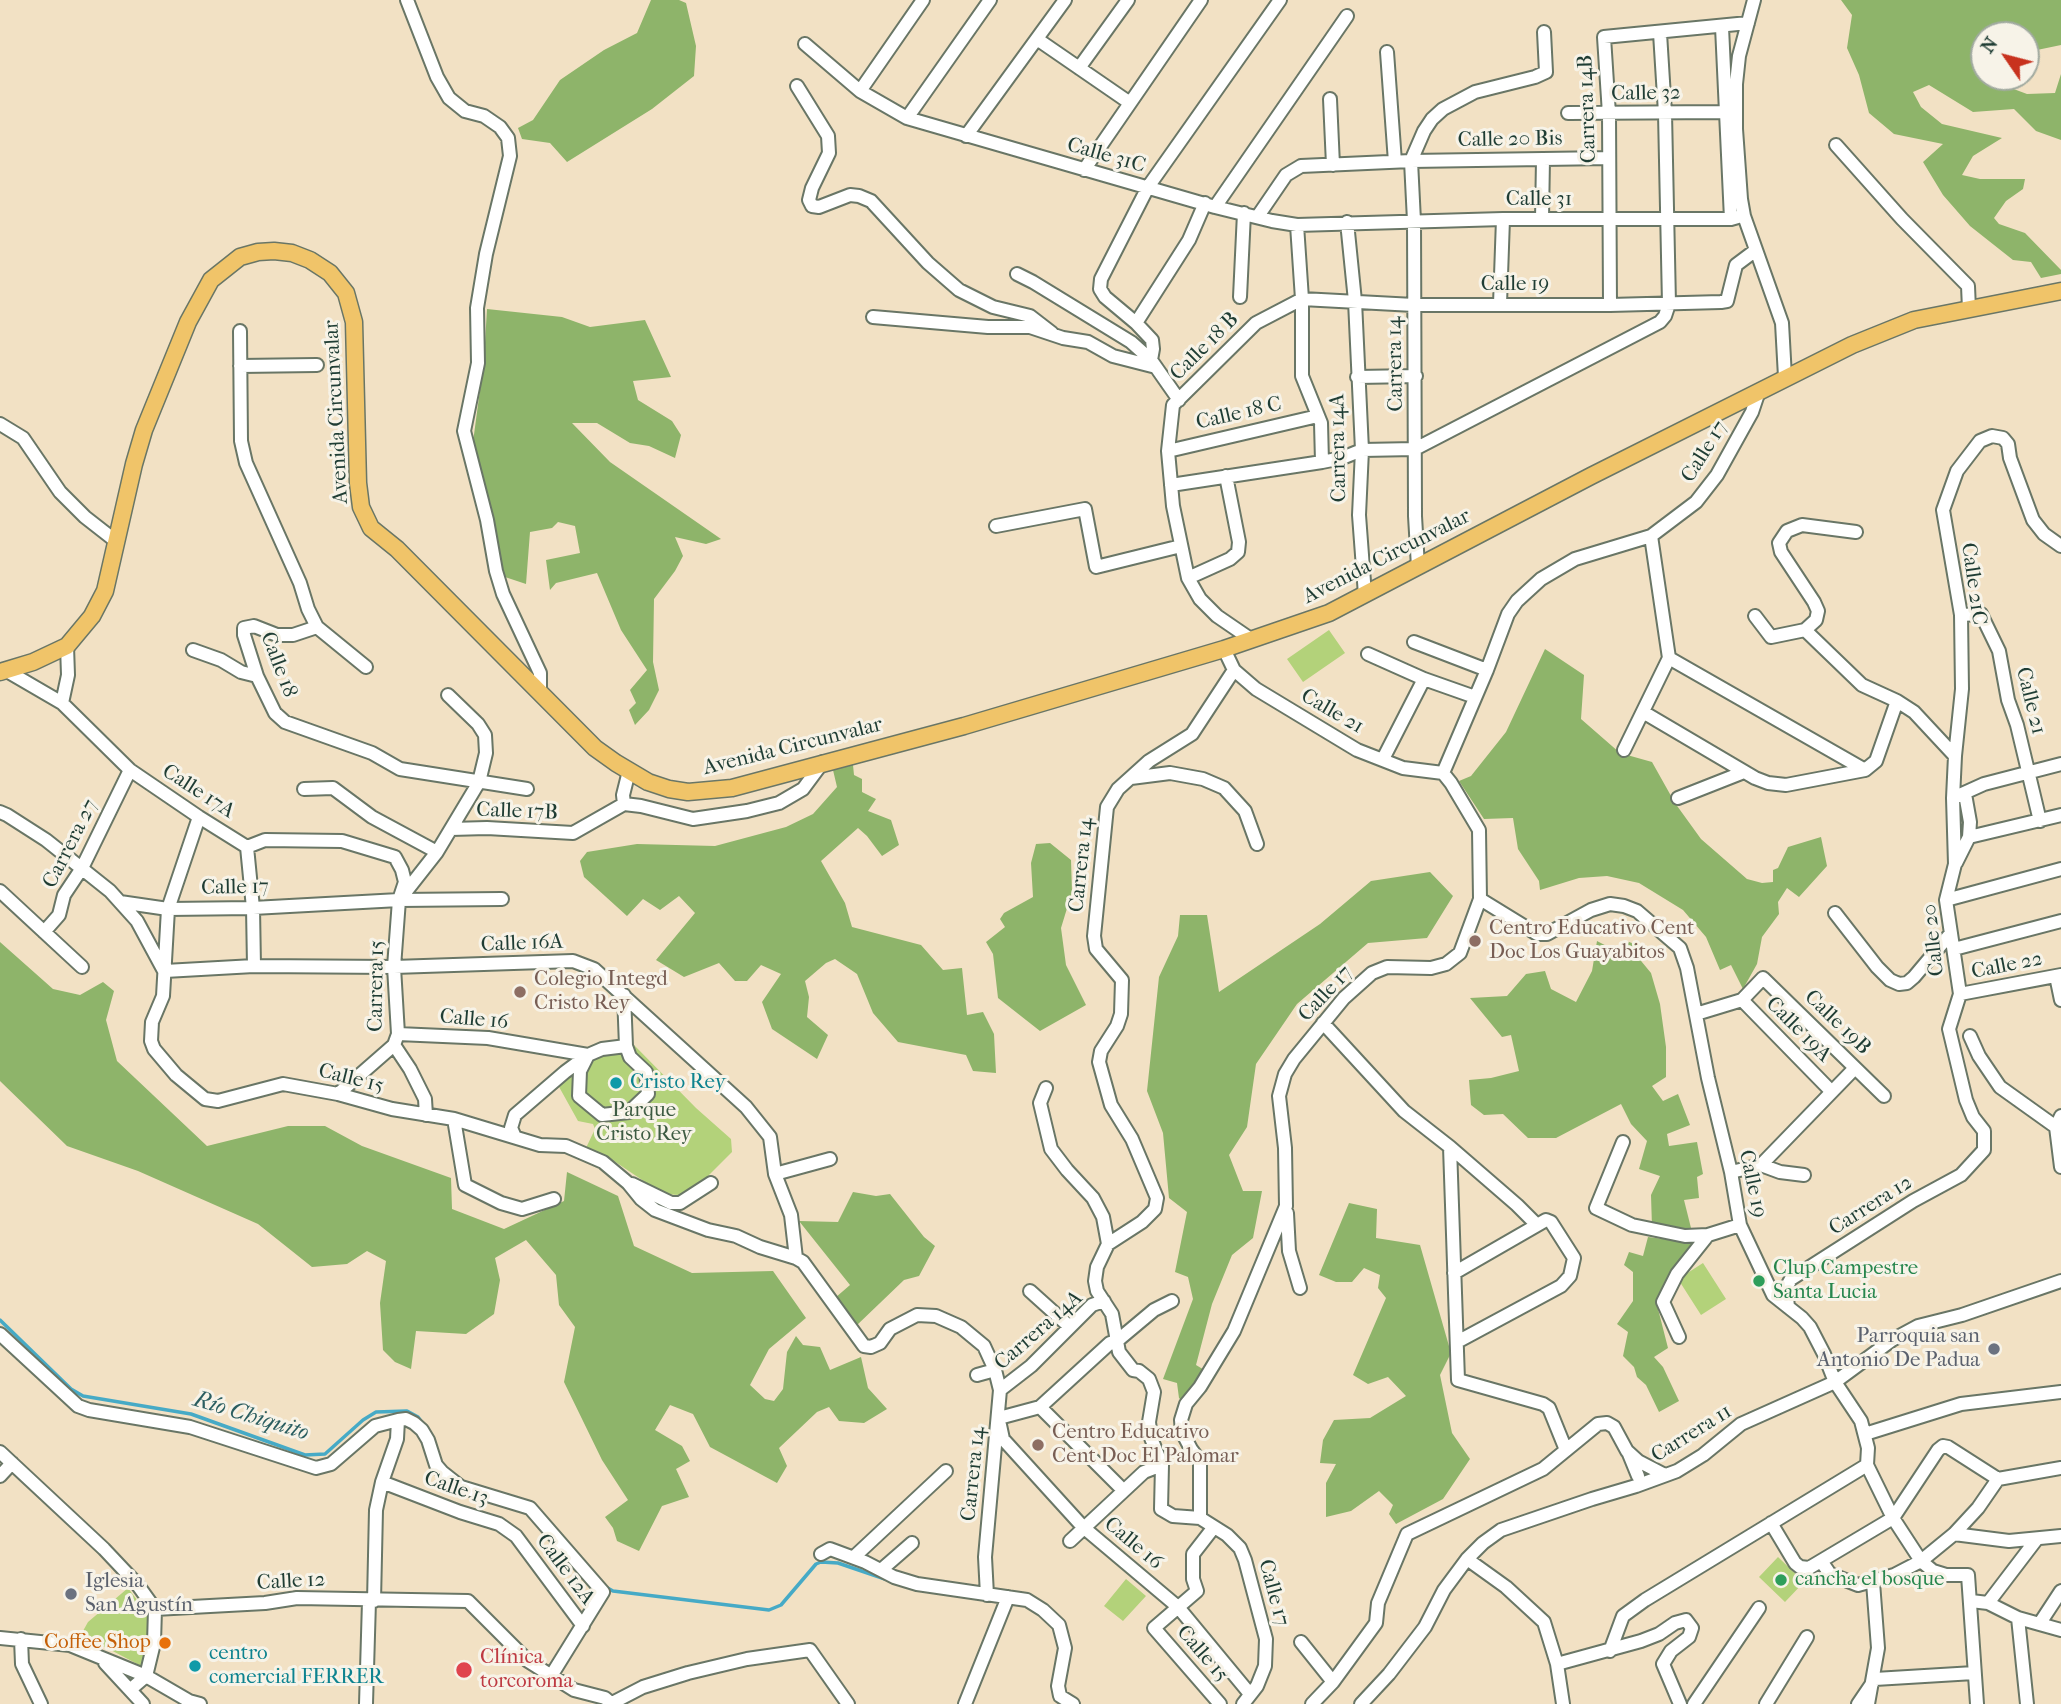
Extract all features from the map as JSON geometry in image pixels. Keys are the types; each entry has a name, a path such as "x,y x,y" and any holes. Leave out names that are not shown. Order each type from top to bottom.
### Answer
{"main road":[{"name":"Avenida Circunvalar","path":"4,672 67,646 92,615 105,591 134,464 156,396 202,294 211,280 240,257 274,251 292,253 310,260 330,273 346,293 354,322 358,483 361,507 371,528 397,549 596,748 629,771 669,789 706,792 760,781 964,726 1224,649 1329,613 1785,377 1896,326 2061,291"}],"street":[{"path":"407,0 437,77 449,98 465,111 484,116 500,127 508,138 510,156 477,308 478,363 464,432 487,520 496,571 503,594 540,673 540,694"},
{"path":"860,91 923,0"},
{"path":"906,118 990,0"},
{"path":"966,136 1065,0"},
{"path":"1079,68 1128,0"},
{"path":"1084,170 1201,0"},
{"path":"1153,363 1152,340 1105,297 1100,289 1101,279 1148,187 1280,0"},
{"path":"1738,218 1736,84 1739,56 1754,0"},
{"path":"1136,323 1210,205 1347,16"},
{"path":"1171,485 1322,463 1362,450 1415,449 1660,322 1669,304 1665,113 1660,33 1748,23"},
{"path":"1722,27 1725,112 1738,218 1756,250 1782,323 1785,377"},
{"path":"1412,161 1424,131 1443,109 1475,92 1546,72 1544,32"},
{"name":"Carrera 14B","path":"1610,305 1609,114 1604,37 1660,33"},
{"path":"1037,39 1130,103"},
{"name":"Calle 31C","path":"805,44 860,91 906,118 1210,205 1297,225 1347,222"},
{"path":"1387,52 1395,162"},
{"path":"797,86 828,135 829,153 811,188 809,200 812,206 819,207 850,195 871,201 928,263 959,290 993,307 1030,316 1063,338 1088,342 1113,356 1153,363"},
{"path":"1330,99 1333,165"},
{"name":"Calle 32","path":"1568,113 1725,112"},
{"path":"1836,145 1902,219 1968,286 1969,309"},
{"name":"Calle 20 Bis","path":"1258,216 1286,175 1301,166 1412,161 1609,158"},
{"path":"1542,219 1543,159"},
{"name":"Carrera 14","path":"1412,161 1416,376 1415,516 1418,567"},
{"path":"1240,297 1244,213"},
{"name":"Calle 31","path":"1347,222 1738,218"},
{"path":"1500,304 1503,219"},
{"name":"Carrera 14A","path":"1347,222 1355,301 1362,450 1359,515 1365,595"},
{"path":"1297,225 1302,299 1302,376 1321,423 1322,463"},
{"name":"Calle 19","path":"1302,299 1414,304 1610,305 1727,301 1737,265 1756,250"},
{"path":"1017,274 1131,342 1153,363 1176,402 1168,450 1173,506 1188,578 1200,599 1217,616 1252,640"},
{"name":"Calle 18 B","path":"1176,402 1256,323 1302,299"},
{"path":"873,317 988,327 1011,325 1052,332"},
{"path":"240,331 242,441 246,463 317,627 366,667"},
{"path":"240,366 317,365"},
{"path":"1357,377 1416,376"},
{"name":"Calle 17","path":"1200,1518 1200,1461 1182,1432 1181,1420 1186,1404 1200,1387 1234,1331 1286,1206 1285,1148 1279,1096 1285,1074 1344,998 1372,973 1387,967 1431,968 1446,964 1460,953 1480,899 1479,830 1443,773 1488,670 1508,614 1517,601 1541,579 1575,559 1651,536 1696,502 1717,475 1752,412 1759,391"},
{"name":"Calle 18 C","path":"1168,450 1318,416"},
{"path":"0,424 23,439 60,492 85,517 117,542"},
{"name":"Calle 21C","path":"1959,796 1955,756 1962,689 1961,615 1942,510 1957,471 1980,442 1992,436 2003,438 2008,444 2010,458 2033,520 2044,534 2061,546"},
{"path":"1188,578 1230,559 1238,552 1239,542 1226,476"},
{"path":"996,526 1085,509 1096,567 1181,547"},
{"path":"1755,617 1771,637 1805,630 1816,620 1818,611 1781,552 1779,543 1787,531 1802,525 1856,532"},
{"path":"1624,750 1669,659 1651,536"},
{"name":"Calle 21","path":"1961,615 1981,614 1999,651 2008,700 2017,725 2039,821"},
{"name":"Calle 18","path":"317,627 293,635 277,635 254,626 244,628 257,676 275,713 285,722 372,753 400,769 527,789"},
{"path":"1805,630 1863,685 1914,712 1955,756"},
{"path":"1414,642 1488,670"},
{"path":"62,703 68,675 67,646"},
{"name":"Calle 21","path":"1224,649 1234,670 1256,689 1357,750 1403,768 1443,773"},
{"path":"192,650 221,660 241,672 257,676"},
{"path":"1368,654 1424,679 1475,697"},
{"path":"1669,659 1865,770"},
{"name":"Carrera 14","path":"1108,1244 1142,1222 1155,1209 1157,1198 1132,1139 1111,1105 1099,1062 1101,1051 1117,1026 1121,1014 1122,980 1096,949 1094,936 1107,807 1118,789 1130,778 1166,748 1192,734 1234,670"},
{"name":"Calle 17A","path":"4,672 62,703 130,770 247,847 265,839 342,841 395,857"},
{"path":"1383,759 1424,679"},
{"path":"400,900 437,852 479,782 486,752 485,735 478,724 448,695"},
{"path":"1643,712 1744,772 1768,783 1786,785 1865,770 1876,761 1897,701"},
{"path":"629,771 623,795 624,804 693,819 779,803 803,789 824,762"},
{"path":"1955,864 1969,837 1970,822 1959,796 1984,784 2061,764"},
{"name":"Carrera 27","path":"44,932 59,915 64,895 82,867 130,770"},
{"path":"1678,799 1744,772"},
{"path":"1130,778 1170,774 1203,779 1224,788 1245,811 1257,844"},
{"path":"304,789 332,788 372,817 437,852"},
{"name":"Calle 20","path":"1959,796 1955,864 1946,900 1960,994 1949,1029 1966,1100 1973,1117 1984,1131 1984,1150 1961,1175"},
{"name":"Calle 17B","path":"451,829 573,833 624,804"},
{"path":"0,813 46,840 82,867 120,902 137,921 165,971"},
{"path":"1969,837 2061,815"},
{"path":"165,971 169,909 199,817"},
{"path":"247,847 253,908 254,966"},
{"name":"Carrera 15","path":"338,1094 396,1039 394,967 400,900 405,882 395,857"},
{"path":"1946,900 2060,874"},
{"path":"0,891 82,967"},
{"name":"Calle 17","path":"120,902 169,909 502,899"},
{"name":"Calle 19","path":"1480,899 1537,934 1547,934 1591,910 1610,904 1624,906 1637,911 1680,948 1731,1172 1740,1225 1773,1295 1802,1318 1810,1328 1835,1382 1861,1421 1868,1448 1867,1465"},
{"path":"1835,913 1877,967 1890,980 1899,984 1907,983 1914,977 1951,933"},
{"path":"1954,949 2061,921"},
{"name":"Calle 16A","path":"165,971 254,966 394,967 573,961 594,969 746,1107 770,1137 775,1174 791,1215 796,1258"},
{"name":"Calle 15","path":"165,971 163,996 152,1022 151,1041 169,1068 205,1099 218,1101 283,1084 338,1094 392,1109 454,1119 540,1145 566,1146 603,1162 628,1183"},
{"path":"2058,975 2061,1000"},
{"name":"Calle 22","path":"1960,994 2058,975"},
{"name":"Calle 19B","path":"1742,1000 1763,978 1884,1096"},
{"path":"589,1055 580,1071 579,1096 602,1115 629,1112 648,1094 646,1072 630,1058 625,1046 624,995"},
{"name":"Calle 19A","path":"1696,1014 1742,1000 1830,1091"},
{"path":"1323,1023 1404,1111 1450,1147 1536,1224"},
{"path":"1970,1036 1979,1056 2000,1087 2059,1122 2061,1167"},
{"name":"Calle 16","path":"396,1039 488,1038 589,1055"},
{"path":"396,1039 425,1099 425,1115"},
{"path":"515,1137 511,1128 515,1115 589,1055 602,1049 625,1046"},
{"path":"1761,1165 1855,1068"},
{"path":"1046,1088 1040,1103 1051,1149 1093,1198 1103,1217 1108,1244"},
{"path":"454,1119 466,1185 501,1203 522,1209 554,1199"},
{"path":"1623,1142 1596,1208 1632,1225 1685,1236 1708,1235 1740,1225"},
{"path":"1450,1147 1458,1380 1543,1404 1549,1408 1566,1450"},
{"path":"775,1174 830,1159"},
{"path":"1731,1172 1761,1165 1780,1172 1804,1175"},
{"name":"Carrera 12","path":"1787,1307 1786,1288 1791,1279 1913,1200 1961,1175"},
{"path":"628,1183 671,1203 680,1203 711,1183"},
{"path":"628,1183 641,1199 655,1210 803,1262 864,1346 871,1347 880,1343 890,1329 917,1315 936,1316 961,1327 984,1346 995,1370 1000,1391 999,1418"},
{"path":"1286,1206 1289,1251 1300,1288"},
{"path":"1454,1273 1546,1220 1551,1222 1574,1258 1570,1276 1561,1286 1457,1342"},
{"path":"1679,1337 1663,1302 1677,1274 1708,1235"},
{"name":"Calle 17","path":"1108,1244 1097,1267 1095,1281 1097,1291 1112,1314 1119,1352 1133,1370 1149,1379 1154,1392 1149,1422 1150,1438 1162,1465 1161,1509 1173,1516 1200,1518 1227,1535 1240,1548 1262,1620 1266,1639 1265,1666 1257,1686 1247,1699"},
{"name":"Carrera 11","path":"1361,1704 1390,1674 1425,1627 1444,1590 1467,1559 1501,1530 1665,1475 1703,1455 1741,1424 1835,1382 1892,1339 1918,1326 1962,1315 2061,1280"},
{"path":"1030,1291 1070,1327"},
{"name":"Carrera 14A","path":"1000,1391 1031,1366 1092,1305 1104,1301"},
{"name":"Carrera 14","path":"988,1595 985,1557 999,1418 1040,1408 1110,1343 1117,1341 1154,1310 1172,1301"},
{"path":"0,1334 78,1406 190,1427 316,1468 331,1464 375,1426 406,1419 422,1430 436,1465 455,1482 461,1487 530,1508 603,1592 551,1676"},
{"path":"977,1375 995,1370"},
{"path":"1865,1434 1961,1404 2061,1392"},
{"path":"1040,1408 1124,1490"},
{"name":"Calle 16","path":"999,1418 1003,1439 1083,1527 1178,1607 1247,1699"},
{"path":"366,1704 376,1510 382,1482 397,1439 398,1420"},
{"path":"1312,1704 1333,1682 1376,1623 1378,1603 1407,1535 1543,1469 1598,1424 1607,1423 1614,1427 1637,1476"},
{"path":"1771,1523 1800,1567 1809,1568 1893,1518 1943,1446 1998,1479 2061,1468"},
{"path":"1627,1451 1638,1461 1665,1475"},
{"path":"0,1452 104,1549 137,1584 155,1609 154,1643 146,1676 131,1689"},
{"path":"0,1476 12,1463"},
{"path":"1070,1541 1144,1472 1162,1465"},
{"path":"1610,1651 1623,1616 1645,1600 1867,1465 1893,1518 1921,1561 1933,1571 1945,1575 1968,1575 1977,1704"},
{"path":"854,1557 946,1471"},
{"path":"1821,1561 1830,1574 1858,1585 1894,1575 1921,1561 1954,1534 1978,1508 1998,1479"},
{"name":"Calle 13","path":"382,1482 499,1524 516,1536"},
{"path":"1178,1607 1197,1591 1193,1579 1193,1554 1214,1527"},
{"path":"1954,1534 2009,1541 2061,1536"},
{"name":"Calle 12A","path":"516,1536 583,1626"},
{"path":"1988,1602 2035,1540"},
{"path":"881,1570 912,1543"},
{"path":"821,1554 830,1549 917,1584 1027,1600 1059,1625 1065,1648 1058,1686 1060,1696 1073,1704"},
{"path":"1467,1559 1506,1587 1544,1622 1557,1664 1563,1704"},
{"path":"1868,1704 1878,1648 1873,1582"},
{"path":"2040,1623 2061,1591"},
{"path":"965,1704 1008,1597"},
{"name":"Calle 12","path":"155,1609 265,1603 298,1598 468,1601 528,1661 574,1690 605,1698 612,1704"},
{"path":"1970,1601 1988,1602 2018,1618 2061,1630"},
{"name":"Calle 15","path":"1178,1607 1154,1628 1220,1704"},
{"path":"1694,1704 1759,1608"},
{"path":"2018,1618 2027,1704"},
{"path":"1557,1664 1610,1651 1659,1634 1675,1623 1686,1620 1692,1628 1689,1637 1671,1651 1663,1664 1680,1704"},
{"path":"1766,1704 1807,1637"},
{"path":"0,1638 69,1645 146,1676 189,1701 200,1704"},
{"path":"21,1639 22,1664 41,1704"},
{"path":"1301,1642 1333,1682"},
{"path":"612,1704 643,1687 688,1673 747,1659 810,1650 848,1704"},
{"path":"94,1654 143,1704"},
{"path":"1874,1679 1974,1673"},
{"path":"1858,1704 1874,1679"}],"green space":[{"path":"651,0 679,0 686,3 696,46 694,76 652,109 567,162 550,143 522,139 518,128 533,120 560,80 604,50 637,33"},
{"path":"1841,0 2061,0 2061,45 2040,49 2040,21 1970,21 1970,91 2055,93 2061,74 2061,140 2036,131 2014,109 1973,112 1929,85 1913,92 1921,107 1942,124 2002,138 1973,156 1962,175 1980,179 2025,179 2023,189 2006,201 1994,218 1999,224 2025,233 2061,270 2061,274 2041,278 2031,262 2013,260 1970,226 1943,195 1923,162 1943,144 1894,134 1869,113 1859,75 1847,48 1852,15"},
{"path":"487,309 562,317 590,327 645,320 671,377 633,381 638,400 672,421 681,435 675,458 649,446 630,443 597,423 572,423 610,462 721,539 706,544 675,537 683,556 654,599 653,662 659,690 649,710 635,725 629,710 636,703 630,690 647,670 621,630 597,573 556,583 550,590 546,560 580,553 575,526 558,522 552,528 530,532 526,584 505,577 473,442 484,360"},
{"path":"1329,630 1345,653 1303,682 1287,659"},
{"path":"1545,649 1584,675 1581,719 1620,753 1652,762 1675,803 1701,839 1747,879 1762,883 1773,882 1773,870 1778,868 1788,847 1821,837 1827,866 1799,897 1787,888 1778,902 1779,914 1762,937 1757,964 1743,989 1731,965 1720,970 1706,937 1683,910 1639,883 1607,876 1579,878 1540,890 1539,881 1518,849 1513,818 1484,819 1459,781 1471,776 1506,732"},
{"path":"853,765 854,775 862,779 862,792 876,799 868,811 891,820 899,845 882,856 858,828 821,861 845,903 852,927 921,945 943,970 962,968 967,1015 983,1012 994,1034 996,1073 973,1071 966,1055 898,1042 873,1013 857,974 835,959 805,981 809,997 807,1017 828,1035 817,1059 772,1029 762,1002 781,974 761,965 747,981 735,981 719,963 684,977 656,960 695,913 679,896 660,910 643,899 627,916 584,877 580,861 587,852 637,844 715,846 786,827 813,814 837,787 833,770"},
{"path":"1050,843 1071,860 1072,892 1061,928 1066,965 1086,1005 1040,1031 998,998 993,954 986,942 1005,927 1000,919 1004,913 1033,897 1031,863 1036,844"},
{"path":"1430,872 1453,896 1427,938 1368,943 1297,1004 1256,1064 1247,1127 1229,1155 1243,1191 1262,1191 1253,1238 1232,1255 1212,1304 1196,1365 1206,1371 1183,1402 1179,1398 1177,1383 1163,1379 1193,1299 1188,1277 1175,1272 1187,1212 1169,1198 1163,1133 1147,1091 1159,977 1178,936 1180,915 1207,915 1219,992 1320,924 1371,881"},
{"path":"1597,941 1620,953 1629,942 1640,946 1637,956 1651,973 1660,1004 1666,1047 1666,1077 1652,1086 1663,1101 1678,1094 1690,1125 1667,1134 1669,1146 1697,1142 1703,1174 1697,1177 1699,1198 1684,1200 1692,1232 1652,1227 1651,1195 1660,1176 1639,1169 1647,1141 1631,1124 1621,1104 1556,1138 1528,1138 1503,1114 1484,1115 1471,1105 1469,1080 1519,1071 1511,1035 1502,1037 1470,998 1507,996 1526,974 1545,971 1551,989 1576,1002 1592,971"},
{"path":"0,942 53,989 80,995 103,982 114,991 106,1020 117,1061 207,1146 288,1126 325,1126 362,1146 451,1178 452,1209 504,1229 564,1201 567,1172 618,1196 634,1246 692,1273 773,1271 806,1318 769,1349 750,1385 765,1399 774,1401 783,1389 787,1352 796,1336 803,1345 820,1347 830,1370 861,1357 868,1388 887,1409 864,1423 839,1421 829,1407 817,1412 779,1448 787,1466 777,1483 710,1447 693,1414 670,1405 655,1430 682,1446 690,1461 676,1469 689,1497 662,1506 639,1551 617,1541 613,1528 605,1517 628,1500 602,1460 564,1382 575,1327 559,1305 556,1275 526,1240 495,1258 500,1280 494,1314 466,1334 416,1331 411,1369 395,1362 383,1350 380,1303 386,1261 367,1251 347,1264 312,1267 258,1224 138,1171 67,1146 0,1081"},
{"name":"Parque Cristo Rey","path":"634,1045 731,1139 732,1152 697,1187 679,1195 663,1194 608,1157 586,1148 595,1129 593,1124 578,1121 558,1085 571,1073 601,1056"},
{"path":"853,1192 876,1196 890,1194 924,1237 935,1246 919,1276 904,1280 856,1326 835,1298 850,1285 799,1221 838,1222"},
{"path":"1349,1203 1377,1209 1376,1238 1420,1245 1451,1353 1440,1375 1452,1433 1470,1459 1443,1499 1396,1524 1389,1514 1393,1505 1379,1491 1351,1511 1326,1517 1326,1483 1336,1464 1320,1463 1323,1440 1334,1420 1370,1418 1406,1396 1388,1377 1368,1384 1353,1375 1386,1298 1378,1288 1380,1275 1364,1268 1352,1282 1336,1282 1319,1275"},
{"path":"1648,1237 1695,1243 1674,1270 1657,1305 1668,1348 1654,1357 1663,1367 1679,1401 1659,1412 1646,1385 1623,1356 1628,1332 1617,1324 1633,1301 1633,1272 1624,1265 1629,1252 1643,1256"},
{"path":"1703,1263 1726,1299 1701,1315 1678,1279"},
{"name":"cancha el bosque","path":"1778,1557 1804,1582 1785,1602 1759,1577"},
{"path":"1126,1579 1146,1596 1123,1621 1104,1606"},
{"path":"128,1588 150,1617 143,1667 107,1648 74,1638 83,1631 88,1622"}],"waterway":[{"name":"Río Chiquito","path":"0,1320 71,1389 83,1396 191,1414 305,1455 325,1454 376,1412 407,1411 418,1417 424,1425"},
{"name":"Río Chiquito","path":"604,1586 613,1591 769,1610 781,1605 816,1564 821,1562 838,1563 885,1579"}],"place":[{"name":"Centro Educativo Cent Doc Los Guayabitos","path":"1475,941"},
{"name":"Colegio Integd Cristo Rey","path":"520,992"},
{"name":"Cristo Rey","path":"616,1083"},
{"name":"Clup Campestre Santa Lucia","path":"1759,1281"},
{"name":"Parroquia san Antonio De Padua","path":"1994,1349"},
{"name":"Centro Educativo Cent Doc El Palomar","path":"1038,1445"},
{"name":"cancha el bosque","path":"1781,1580"},
{"name":"Iglesia San Agustín","path":"71,1594"},
{"name":"Coffee Shop","path":"165,1643"},
{"name":"centro comercial FERRER","path":"195,1666"},
{"name":"Clínica torcoroma","path":"464,1670"}]}
